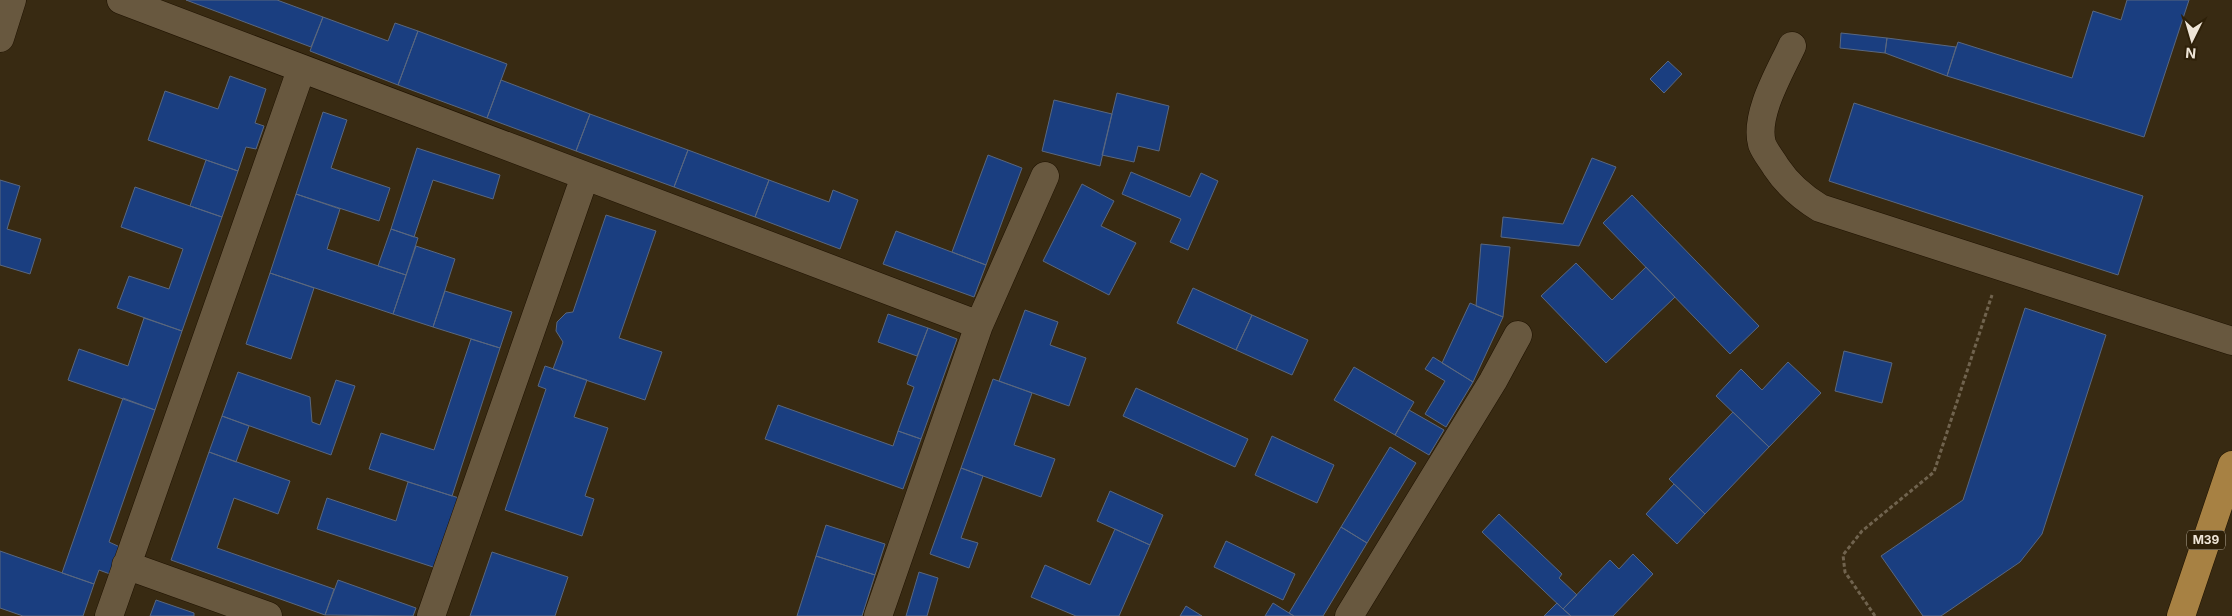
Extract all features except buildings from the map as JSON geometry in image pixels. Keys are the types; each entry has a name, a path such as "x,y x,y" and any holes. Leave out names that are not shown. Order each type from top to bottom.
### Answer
{"highway":[{"name":"M39","path":"2180,616 2232,464"}],"street":[{"path":"0,38 12,0"},
{"path":"122,0 301,70 979,325"},
{"path":"1792,46 1769,96 1761,129 1762,144 1781,174 1793,188 1820,208 2232,341"},
{"path":"109,616 301,70"},
{"path":"431,616 585,176"},
{"path":"878,616 979,325 1045,176"},
{"path":"1349,616 1493,381 1518,335"},
{"path":"126,565 268,616"}],"path":[{"path":"1876,616 1845,572 1843,555 1862,531 1934,472 2001,266"}]}
